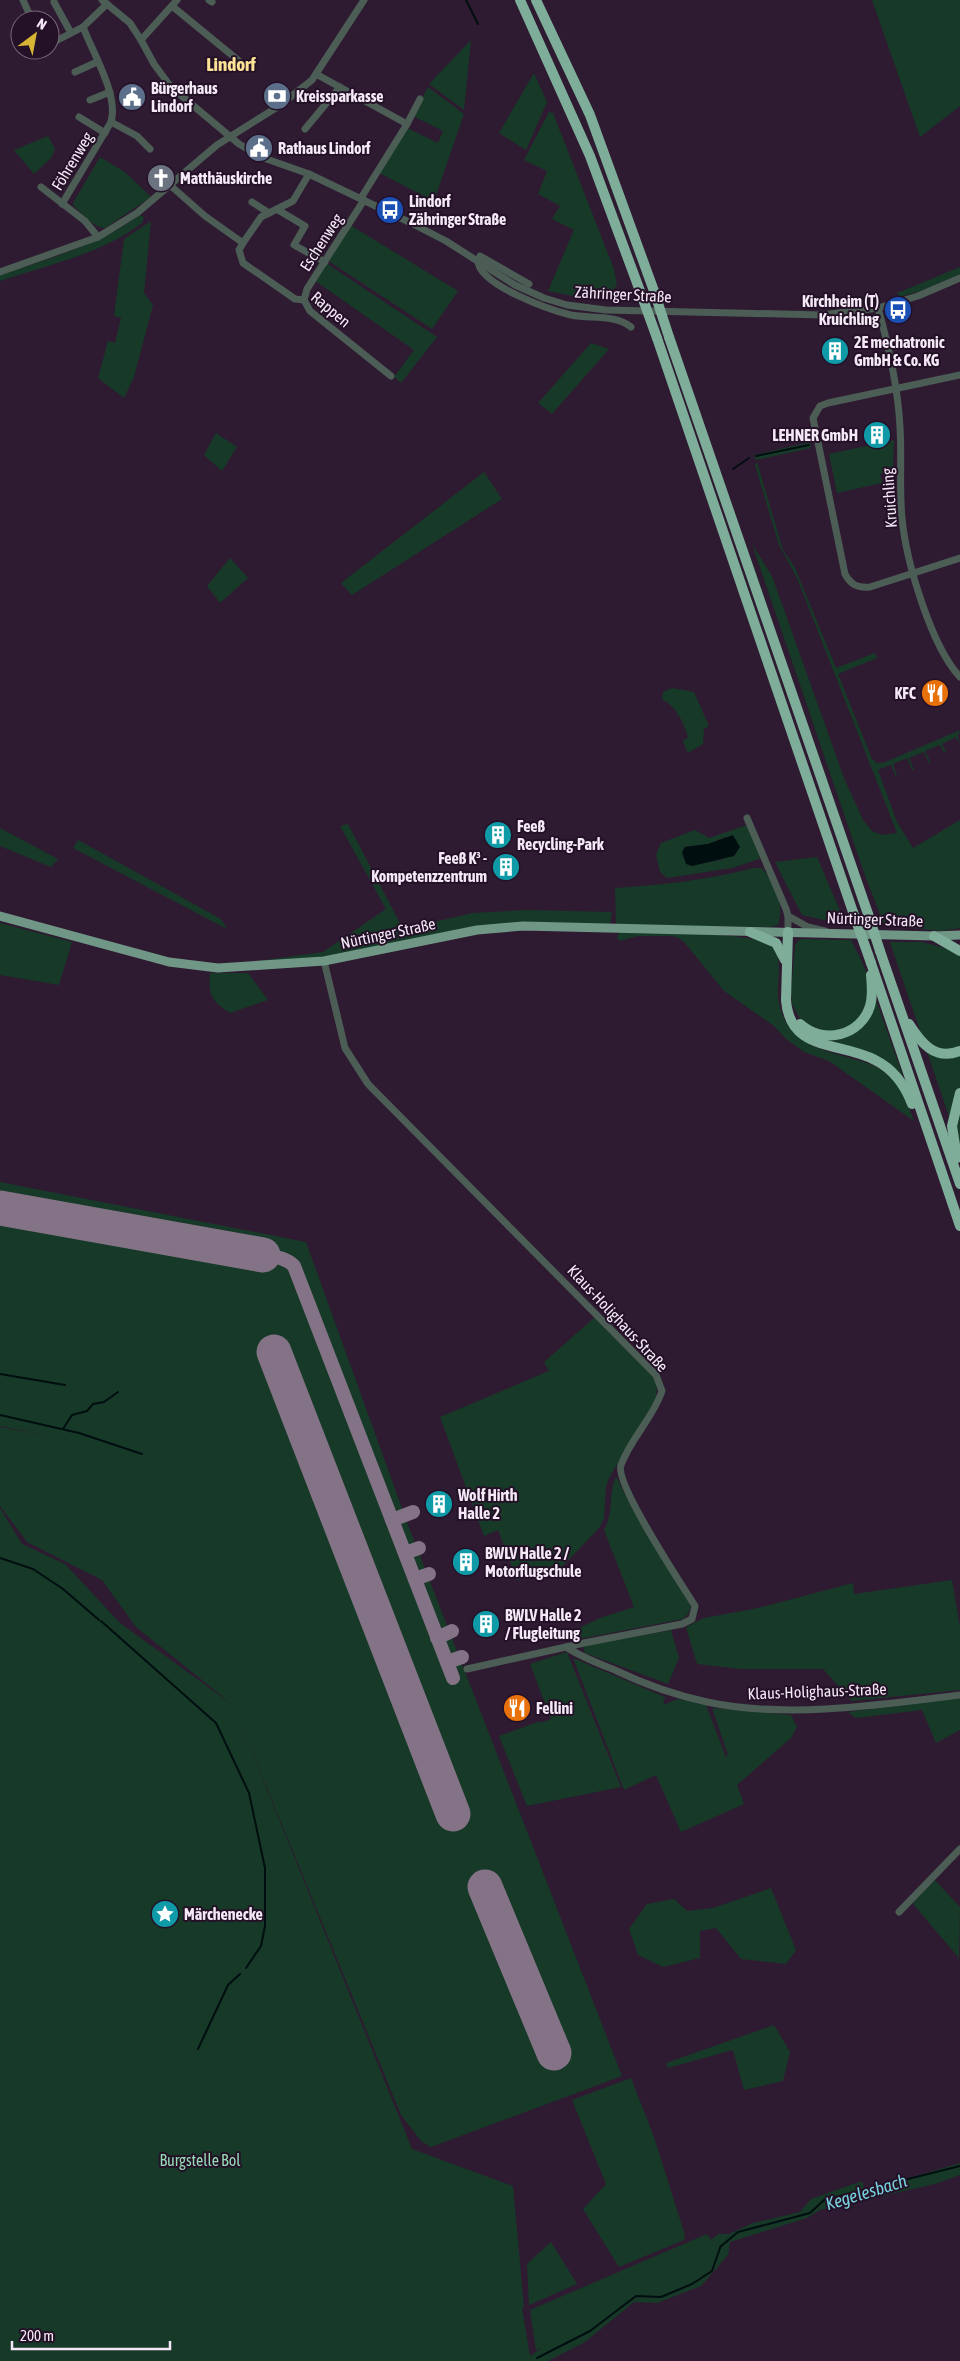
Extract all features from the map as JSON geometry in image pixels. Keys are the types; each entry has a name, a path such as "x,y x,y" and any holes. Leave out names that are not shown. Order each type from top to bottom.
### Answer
{"highway":[{"path":"520,0 590,156 657,338 960,1226"},
{"path":"536,0 590,115 654,291 960,1184"},
{"path":"750,932 776,944 786,961"},
{"path":"788,932 786,1000 789,1017 800,1032 820,1044 864,1055 886,1067 899,1079 913,1106 923,1115"},
{"path":"934,936 960,951"},
{"path":"786,1000 793,1015 812,1032 829,1036 846,1033 862,1021 870,1008 872,991 871,963"},
{"path":"901,1012 925,1046 944,1054 960,1051"},
{"path":"954,1165 957,1157 952,1134 953,1117 960,1093"}],"main road":[{"name":"Nürtinger Straße","path":"0,916 188,965 248,968 324,961 500,927 539,926 934,936 960,935"}],"street":[{"path":"0,272 71,248 98,237 125,222 171,186 228,136 298,93 316,74 364,0"},
{"path":"54,2 71,34"},
{"path":"60,39 83,27 104,2"},
{"name":"Zähringer Straße","path":"104,2 130,23 154,64 171,87 228,136 261,156 309,174 431,233 530,292 568,305 589,308 822,315 878,308 918,296 960,278"},
{"path":"141,40 175,3 239,61"},
{"name":"Föhrenweg","path":"62,204 111,122 114,106 83,27"},
{"path":"75,72 97,62"},
{"path":"316,74 407,124"},
{"path":"305,129 340,87"},
{"path":"90,100 110,92"},
{"name":"Eschenweg","path":"304,300 307,289 363,199 420,99"},
{"name":"Föhrenweg","path":"78,117 105,133"},
{"name":"Föhrenweg","path":"111,122 137,136 150,149"},
{"path":"171,186 205,216 243,243 261,217 278,210 294,200 309,174"},
{"path":"41,186 85,221 98,237"},
{"path":"252,202 269,213"},
{"path":"278,210 305,226 294,245 325,262"},
{"name":"Rappen","path":"243,243 239,250 243,263 295,299 304,300 315,315 391,376"},
{"path":"529,284 480,256 478,261 484,274 526,299 572,315 620,321 631,327"},
{"name":"Kruichling","path":"878,308 896,389 900,428 902,519 914,571 935,634 944,654 960,677"},
{"path":"960,377 820,406 813,418 813,426 845,574 850,582 856,586 870,587 914,571 960,558"},
{"path":"747,818 788,916 788,932"},
{"path":"788,916 808,927 827,932"},
{"name":"Klaus-Holighaus-Straße","path":"324,961 345,1048 368,1084 656,1375 662,1391 659,1400 624,1459 620,1472 629,1497 695,1606 692,1619 682,1624 467,1669"},
{"name":"Klaus-Holighaus-Straße","path":"566,1647 654,1688 708,1702 740,1707 769,1709 852,1706 960,1694"},
{"path":"899,1912 960,1849"}],"green space":[{"path":"872,0 960,0 960,106 920,137"},
{"path":"471,40 464,110 429,84"},
{"path":"534,73 547,102 526,150 499,133"},
{"path":"428,87 464,114 434,201 379,173 407,128 438,143 443,131 413,116"},
{"path":"549,112 553,113 614,269 617,285 612,291 578,297 548,291 574,230 552,219 560,206 538,194 547,171 524,160"},
{"path":"48,136 55,149 51,158 34,174 14,150"},
{"path":"100,157 125,172 151,197 105,228 92,223 73,203"},
{"path":"140,215 144,217 142,223 110,243 74,258 0,281 0,275 90,243 108,235"},
{"path":"151,221 144,293 153,305 134,377 124,398 98,378 108,341 115,343 121,318 114,316 124,239"},
{"path":"350,225 458,291 432,329 330,262 329,259"},
{"path":"326,263 437,337 401,383 394,377 414,350 314,280"},
{"path":"960,267 960,274 924,290 899,297 897,293"},
{"path":"591,343 609,349 552,414 538,403"},
{"path":"216,433 237,447 222,471 204,455"},
{"path":"894,440 893,470 880,474 882,483 837,493 829,454"},
{"path":"810,442 811,448 756,460 754,455"},
{"path":"757,462 783,550 795,568 836,668 875,653 877,658 838,674 872,759 877,763 883,763 960,730 958,736 960,744 956,737 942,744 946,752 944,753 940,745 925,751 931,763 929,763 924,752 909,758 914,770 912,770 907,758 893,764 896,777 891,765 886,766 885,769 884,767 878,770 897,822 913,848 960,820 960,928 941,931 884,925 863,870 752,544 772,576 844,778 863,820 872,831 882,835 897,833 797,578 779,545 755,465"},
{"path":"484,472 502,499 352,595 341,583"},
{"path":"230,558 248,578 220,603 207,586"},
{"path":"672,688 694,692 709,726 704,729 703,744 688,753 683,741 688,737 682,720 672,706 662,699 663,692"},
{"path":"348,824 403,929 473,913 528,910 612,912 610,925 504,924 324,958 250,962 323,952 386,909 340,826"},
{"path":"747,825 760,855 759,859 732,868 667,878 660,872 656,855 661,843 695,830 709,838","holes":["726,837 724,859 700,864 684,858 682,852 685,847 708,844"]},
{"path":"0,828 58,859 51,867 0,846"},
{"path":"78,840 221,919 227,929 73,848"},
{"path":"817,857 846,925 802,915 775,862"},
{"path":"762,868 775,888 780,909 778,925 771,927 616,925 615,888 685,881"},
{"path":"0,923 72,942 59,985 0,975"},
{"path":"619,932 723,935 762,941 773,946 778,955 779,962 778,997 788,1026 801,1039 812,1046 866,1063 879,1068 889,1075 901,1090 914,1121 829,1061 804,1052 786,1039 774,1026 724,991 685,943 677,937 638,936 620,941 617,938"},
{"path":"801,939 851,940 866,971 870,988 867,1007 852,1027 825,1033 804,1023 799,1017 792,1004 791,993 795,944"},
{"path":"890,942 922,942 960,952 960,1149"},
{"path":"210,973 248,973 268,1000 230,1013 212,997"},
{"path":"875,997 902,1077 826,1043 806,1030 849,1034"},
{"path":"0,1182 306,1242 408,1525 622,2076 431,2147 421,2141 401,2115 233,1705 136,1627 102,1580 27,1542 0,1506 0,1427 48,1436 0,1426"},
{"path":"595,1317 653,1375 657,1384 656,1399 609,1478 606,1487 604,1519 599,1528 560,1569 517,1580 498,1530 484,1536 440,1417 549,1371 544,1362"},
{"path":"616,1476 632,1508 691,1606 688,1614 683,1619 579,1639 575,1630 600,1618 634,1607 604,1530 609,1517 612,1490"},
{"name":"Burgstelle Bol","path":"0,1508 22,1544 65,1564 120,1623 233,1705 412,2149 513,2186 524,2307 522,2308 530,2356 543,2347 536,2350 530,2310 707,2234 713,2242 712,2239 718,2234 729,2234 753,2223 800,2212 811,2199 862,2181 865,2191 960,2163 960,2175 935,2184 820,2210 807,2218 730,2242 728,2255 701,2286 657,2303 634,2302 585,2342 548,2361 0,2361"},
{"path":"952,1580 960,1627 960,1690 852,1701 823,1669 741,1669 697,1664 686,1627 704,1618 758,1608 853,1583 854,1594"},
{"path":"671,1630 679,1658 668,1684 585,1653 583,1646"},
{"path":"567,1652 621,1787 527,1806 499,1736 540,1721 541,1723 551,1719 530,1664"},
{"path":"573,1658 665,1697 663,1705 678,1699 706,1705 726,1757 728,1755 712,1708 791,1715 797,1727 791,1738 737,1785 744,1804 681,1832 656,1775 624,1790"},
{"path":"960,1698 960,1730 936,1743 922,1710 856,1718 848,1712"},
{"path":"935,1880 960,1907 959,1963 958,1957 913,1902"},
{"path":"771,1888 796,1950 786,1964 741,1959 716,1928 700,1931 700,1958 663,1967 638,1955 629,1929 647,1904 674,1899 687,1911 713,1908"},
{"path":"774,2025 790,2052 783,2081 744,2090 733,2050 668,2068 666,2063"},
{"path":"631,2078 654,2137 685,2235 684,2240 619,2267 583,2209 606,2184 572,2100"},
{"path":"551,2242 577,2284 529,2305 527,2264"}],"shaded area":[{"path":"733,835 740,847 734,856 692,866 686,864 682,852 685,847 708,844"}],"waterway":[{"path":"466,0 478,24"},
{"path":"756,456 809,445"},
{"path":"733,469 749,458"},
{"path":"0,1374 65,1385"},
{"path":"63,1429 72,1415 87,1411 93,1404 104,1402 118,1392"},
{"path":"0,1415 79,1433 142,1454"},
{"path":"0,1558 33,1569 63,1589 99,1620"},
{"path":"101,1621 216,1723 249,1793 265,1868 265,1926 261,1946 246,1968"},
{"path":"198,2049 228,1985 240,1974"},
{"name":"Kegelesbach","path":"720,2247 738,2232 810,2213 824,2200 960,2166"},
{"name":"Kegelesbach","path":"537,2358 590,2331 636,2296 661,2297 692,2284 712,2271 720,2248"}],"taxiway":[{"path":"263,1255 283,1259 294,1266 453,1678"},
{"path":"392,1520 413,1512"},
{"path":"405,1553 419,1548"},
{"path":"415,1579 429,1574"},
{"path":"437,1638 452,1631"},
{"path":"447,1662 462,1657"}],"runway":[{"path":"0,1208 263,1255"},
{"path":"274,1352 453,1814"},
{"path":"485,1887 554,2053"}],"place":[{"name":"Kreissparkasse","path":"277,96"},
{"name":"Bürgerhaus Lindorf","path":"132,97"},
{"name":"Rathaus Lindorf","path":"259,148"},
{"name":"Matthäuskirche","path":"161,178"},
{"name":"Lindorf Zähringer Straße","path":"390,210"},
{"name":"Kirchheim (T) Kruichling","path":"898,310"},
{"name":"2E mechatronic GmbH & Co. KG","path":"835,351"},
{"name":"LEHNER GmbH","path":"877,435"},
{"name":"KFC","path":"935,693"},
{"name":"Feeß Recycling-Park","path":"498,835"},
{"name":"Feeß K³ - Kompetenzzentrum","path":"506,867"},
{"name":"Wolf Hirth Halle 2","path":"439,1504"},
{"name":"BWLV Halle 2 / Motorflugschule","path":"466,1562"},
{"name":"BWLV Halle 2 / Flugleitung","path":"486,1624"},
{"name":"Fellini","path":"517,1708"},
{"name":"Märchenecke","path":"165,1914"}],"district":[{"name":"Lindorf","path":"231,64"}]}
